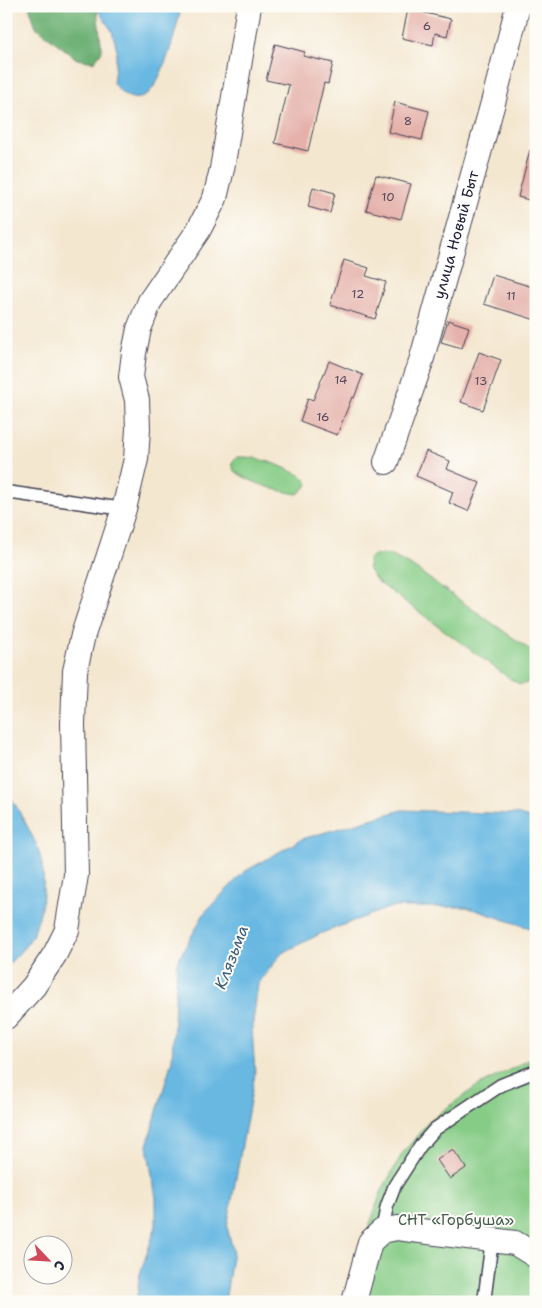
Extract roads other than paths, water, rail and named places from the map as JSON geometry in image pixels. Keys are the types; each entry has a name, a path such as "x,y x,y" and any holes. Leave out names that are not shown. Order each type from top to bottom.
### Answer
{"street":[{"path":"6,1017 34,986 55,954 66,930 76,875 73,724 75,671 83,635 124,509 136,459 137,400 131,377 139,329 150,301 198,230 215,198 222,169 249,6"},
{"name":"улица Новый Быт","path":"386,462 420,365 518,6"},
{"path":"354,1302 370,1242 382,1231 397,1228 515,1243 533,1252 536,1256"}],"lane":[{"path":"6,492 124,509"},
{"path":"382,1231 386,1206 395,1185 420,1146 435,1129 501,1085 536,1071"},
{"path":"484,1302 492,1240"}],"water":[{"path":"95,6 181,6 168,56 156,83 150,92 143,97 130,97 122,93 113,83 117,50 112,31"},
{"path":"6,789 38,848 42,865 43,897 31,938 6,967"},
{"name":"Клязьма","path":"402,810 516,814 536,820 536,930 466,907 391,907 322,933 282,953 258,984 252,1029 255,1074 227,1227 233,1250 225,1302 136,1302 140,1274 156,1226 156,1198 147,1146 172,1060 177,962 205,912 244,872 302,839"}],"park label":[{"name":"СНТ «Горбуша»","path":"456,1220"}]}
